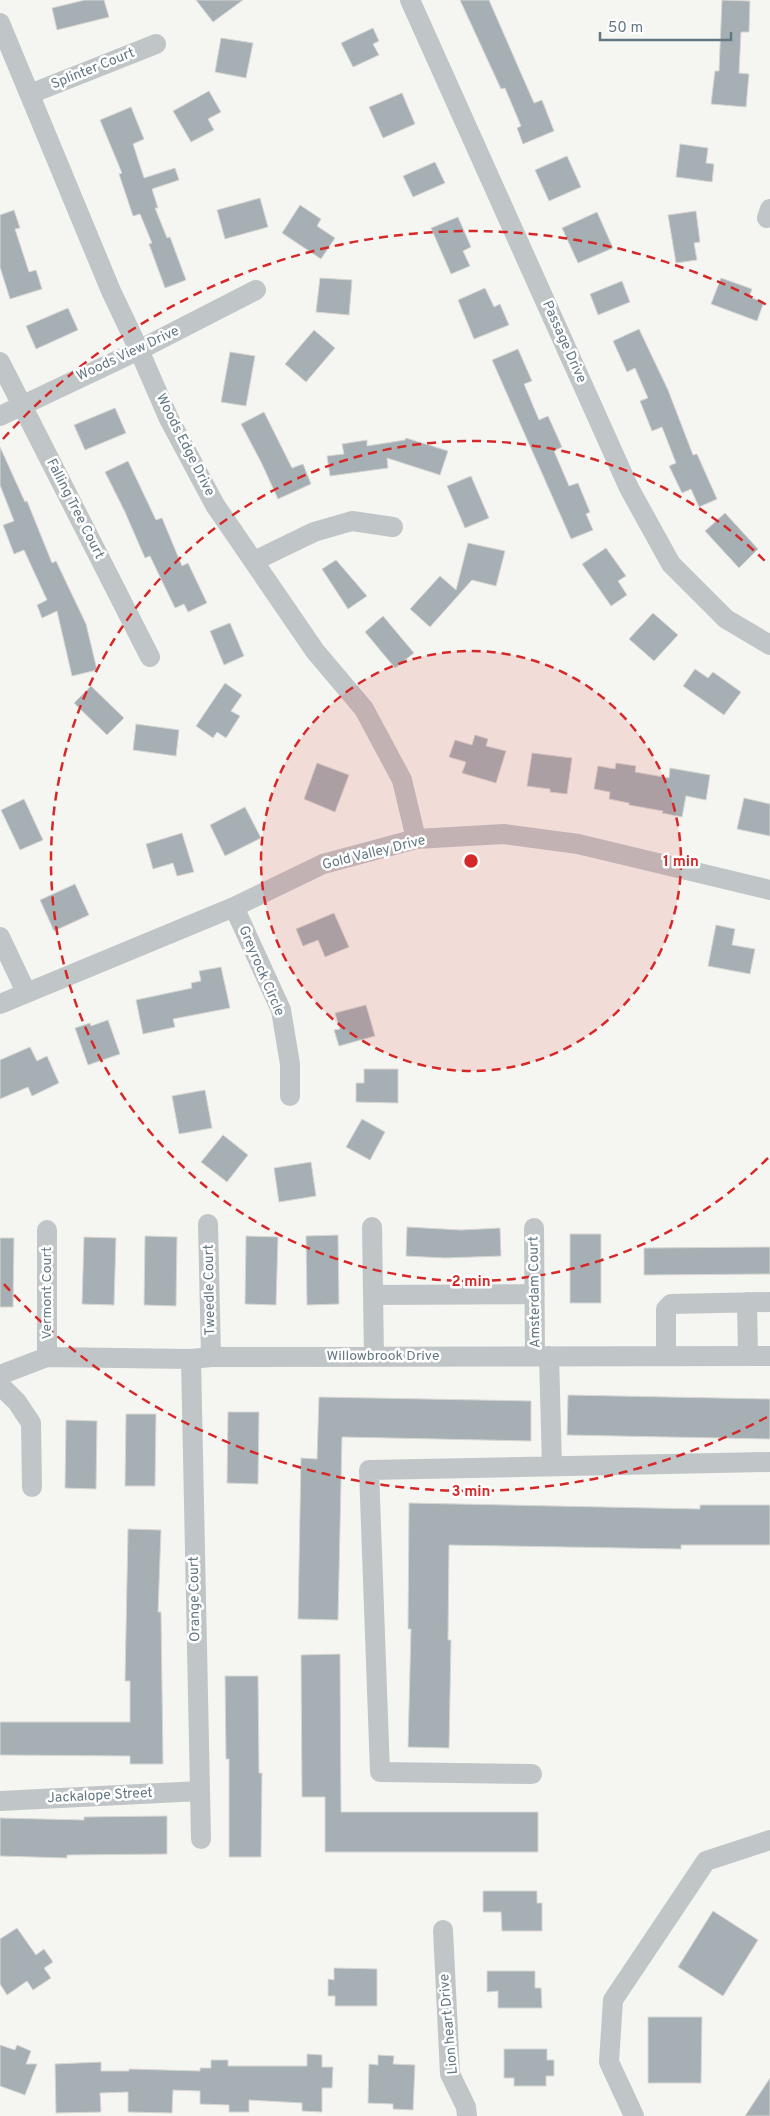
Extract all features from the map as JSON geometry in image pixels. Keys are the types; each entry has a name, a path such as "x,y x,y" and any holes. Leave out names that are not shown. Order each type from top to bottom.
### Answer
{"street":[{"name":"Passage Drive","path":"410,0 629,488 666,556 671,564 726,619 770,645"},
{"name":"Woods Edge Drive","path":"0,24 111,291 173,428 216,505 315,651 364,709 402,780 416,839"},
{"name":"Splinter Court","path":"30,94 156,44"},
{"name":"Woods View Drive","path":"0,416 139,350 256,290"},
{"name":"Falling Tree Court","path":"0,362 150,657"},
{"path":"254,561 314,532 352,521 393,526"},
{"name":"Gold Valley Drive","path":"0,1004 234,907 323,864 416,839 504,834 578,844 770,890"},
{"name":"Greyrock Circle","path":"234,907 281,1010 290,1064 290,1096"},
{"path":"0,936 26,992"},
{"name":"Tweedle Court","path":"208,1224 211,1356"},
{"path":"372,1227 374,1356"},
{"name":"Amsterdam Court","path":"534,1228 535,1294 552,1466"},
{"name":"Vermont Court","path":"47,1230 47,1357"},
{"path":"373,1296 535,1294"},
{"path":"747,1302 748,1356"},
{"path":"666,1356 666,1309 671,1304 770,1302"},
{"name":"Willowbrook Drive","path":"0,1375 47,1357 191,1359 211,1356 770,1356"},
{"name":"Orange Court","path":"191,1359 201,1839"},
{"path":"0,1385 17,1402 31,1423 32,1488"},
{"path":"532,1774 380,1772 369,1470 770,1462"},
{"name":"Jackalope Street","path":"0,1801 200,1791"},
{"path":"634,2116 610,2062 613,2000 706,1860 770,1840"},
{"name":"Lion heart Drive","path":"443,1930 450,2074 466,2107 467,2116"}],"building":[{"path":"85,0 104,0 109,17 57,30 52,8"},
{"path":"196,0 243,0 213,22"},
{"path":"460,0 489,0 534,103 542,100 554,131 523,144 517,128 521,126 505,88 501,89"},
{"path":"722,0 750,1 749,32 741,32 739,73 749,74 746,107 711,104 715,71 719,71"},
{"path":"373,28 379,41 373,44 379,55 353,67 341,43"},
{"path":"221,38 253,43 246,78 215,72"},
{"path":"209,91 221,112 208,119 214,130 191,142 173,111"},
{"path":"402,93 415,124 383,138 369,107"},
{"path":"131,107 144,139 133,144 144,178 175,168 179,180 152,189 158,208 155,208 167,238 170,237 186,280 165,288 149,244 152,243 140,214 133,216 119,174 122,173 100,120"},
{"path":"680,144 708,148 706,163 714,164 712,182 676,177"},
{"path":"567,156 581,187 549,201 535,170"},
{"path":"435,162 445,183 413,197 403,176"},
{"path":"260,198 268,227 225,239 217,210"},
{"path":"300,205 321,219 317,226 335,238 321,259 282,233"},
{"path":"14,210 20,228 15,229 29,272 36,270 42,289 10,299 0,267 0,215"},
{"path":"696,211 700,242 694,243 697,260 676,263 668,215"},
{"path":"597,212 613,248 578,263 562,228"},
{"path":"458,217 471,247 463,251 470,266 451,274 431,228"},
{"path":"320,278 352,280 349,315 316,312"},
{"path":"721,278 752,289 749,297 764,302 757,321 711,304"},
{"path":"622,281 630,302 598,315 590,294"},
{"path":"485,288 494,307 500,304 509,325 474,339 458,300"},
{"path":"68,308 78,330 36,349 26,326"},
{"path":"639,329 668,390 693,455 697,454 717,499 699,507 691,489 682,493 669,466 676,463 662,427 652,431 640,401 648,398 635,368 627,372 613,341"},
{"path":"314,330 335,348 306,382 285,364"},
{"path":"518,349 532,381 524,384 539,420 548,416 562,447 554,451 569,486 578,483 590,512 586,514 593,530 571,539 492,360"},
{"path":"230,352 255,356 246,406 221,402"},
{"path":"115,408 126,433 85,450 74,425"},
{"path":"264,412 292,468 303,464 311,484 278,499 241,424"},
{"path":"406,438 448,451 440,475 387,458 388,468 330,476 327,456 344,454 342,444 367,440 367,446 405,440"},
{"path":"0,447 25,502 27,501 52,563 56,561 86,624 97,670 72,676 57,611 42,618 37,605 47,600 24,550 14,554 3,525 14,521 0,485"},
{"path":"128,461 156,520 162,518 182,566 188,563 207,603 188,612 184,604 175,608 150,556 145,558 105,472"},
{"path":"471,476 489,518 465,528 447,486"},
{"path":"725,513 758,549 739,568 705,531"},
{"path":"468,543 505,551 496,586 472,580 430,627 410,609 440,576 456,590"},
{"path":"606,548 626,576 618,581 627,595 611,606 582,564"},
{"path":"336,560 367,596 348,609 322,569"},
{"path":"653,613 678,635 654,661 629,639"},
{"path":"383,616 414,653 395,668 365,632"},
{"path":"230,623 244,656 224,665 210,631"},
{"path":"695,669 708,678 713,672 741,692 724,715 683,686"},
{"path":"225,683 242,695 231,711 240,716 226,738 217,732 213,738 196,726"},
{"path":"91,686 124,718 107,735 74,703"},
{"path":"136,724 179,730 176,756 133,750"},
{"path":"475,735 488,739 486,746 506,751 496,783 462,773 466,762 449,757 455,740 472,745"},
{"path":"532,753 572,758 567,794 550,792 550,789 527,786"},
{"path":"317,763 349,775 335,812 304,799"},
{"path":"616,763 636,766 635,772 669,778 670,768 710,775 706,800 686,796 682,817 609,799 610,792 594,789 598,766 615,769"},
{"path":"744,798 770,804 770,836 737,829"},
{"path":"24,799 43,840 20,850 1,810"},
{"path":"245,807 261,838 225,856 210,825"},
{"path":"182,833 194,872 177,876 173,863 153,869 146,844"},
{"path":"75,884 89,915 54,931 40,900"},
{"path":"334,913 349,947 325,957 318,940 303,946 296,929"},
{"path":"716,925 735,929 732,945 755,949 750,974 708,966"},
{"path":"221,967 230,1008 173,1019 175,1027 143,1034 136,1000 192,988 191,983 201,981 199,971"},
{"path":"366,1005 375,1036 339,1046 334,1030 340,1029 335,1013"},
{"path":"108,1020 120,1054 88,1065 75,1028 90,1023 91,1026"},
{"path":"30,1047 37,1061 47,1056 59,1083 32,1096 28,1087 0,1099 0,1060"},
{"path":"364,1069 398,1069 398,1103 356,1102 356,1083 364,1083"},
{"path":"205,1090 212,1128 179,1134 172,1096"},
{"path":"362,1119 385,1132 370,1160 346,1147"},
{"path":"223,1135 248,1155 227,1182 201,1162"},
{"path":"311,1162 316,1196 279,1202 274,1168"},
{"path":"407,1227 461,1230 500,1228 501,1256 445,1258 406,1256"},
{"path":"570,1234 601,1234 601,1303 570,1303"},
{"path":"338,1235 339,1304 307,1305 306,1236"},
{"path":"145,1236 177,1237 176,1306 144,1305"},
{"path":"246,1236 278,1237 276,1305 245,1304"},
{"path":"84,1237 116,1238 114,1305 82,1304"},
{"path":"0,1238 14,1238 13,1307 0,1307"},
{"path":"770,1247 770,1274 644,1275 644,1248"},
{"path":"568,1395 770,1399 770,1439 567,1435"},
{"path":"319,1397 531,1401 531,1441 342,1437 338,1620 298,1619 301,1458 317,1459"},
{"path":"228,1412 259,1412 258,1484 227,1483"},
{"path":"126,1414 156,1414 155,1486 125,1486"},
{"path":"66,1420 97,1421 96,1489 65,1488"},
{"path":"409,1503 700,1509 700,1505 770,1505 770,1545 681,1545 681,1549 449,1545 448,1640 451,1640 449,1748 408,1747 411,1629 408,1629"},
{"path":"128,1529 161,1530 158,1612 161,1612 163,1764 130,1764 130,1756 0,1755 0,1722 130,1722 130,1681 125,1681"},
{"path":"340,1654 341,1812 538,1812 538,1852 325,1852 325,1797 302,1797 301,1655"},
{"path":"225,1676 258,1676 259,1773 262,1773 261,1857 229,1857 229,1759 226,1759"},
{"path":"167,1816 167,1854 67,1855 67,1858 0,1856 0,1818 84,1820 84,1817"},
{"path":"483,1891 537,1891 537,1903 542,1903 542,1931 502,1931 501,1912 483,1912"},
{"path":"713,1911 758,1940 723,1996 678,1967"},
{"path":"17,1928 36,1955 44,1949 53,1962 44,1968 51,1978 33,1990 27,1981 7,1995 0,1984 0,1939"},
{"path":"334,1968 377,1969 377,2006 335,2006 335,1996 328,1996 328,1979 334,1980"},
{"path":"487,1971 535,1971 535,1988 541,1988 542,2008 498,2008 498,1991 487,1992"},
{"path":"648,2017 702,2017 701,2083 648,2083"},
{"path":"0,2045 15,2050 17,2045 31,2051 26,2064 37,2064 25,2095 0,2086"},
{"path":"504,2049 547,2049 547,2060 554,2060 554,2076 546,2076 546,2086 514,2086 514,2078 504,2078"},
{"path":"307,2054 322,2055 322,2067 333,2067 332,2088 322,2088 322,2112 302,2111 302,2103 249,2100 249,2112 229,2112 229,2105 200,2104 200,2091 173,2090 172,2113 128,2112 128,2092 100,2093 101,2112 56,2113 55,2064 101,2062 101,2071 129,2071 129,2069 200,2071 200,2068 211,2068 211,2060 228,2060 228,2066 307,2066"},
{"path":"378,2055 394,2056 393,2064 415,2065 413,2110 393,2109 393,2104 368,2103 369,2064 378,2065"},
{"path":"770,2078 770,2116 745,2116"}]}
